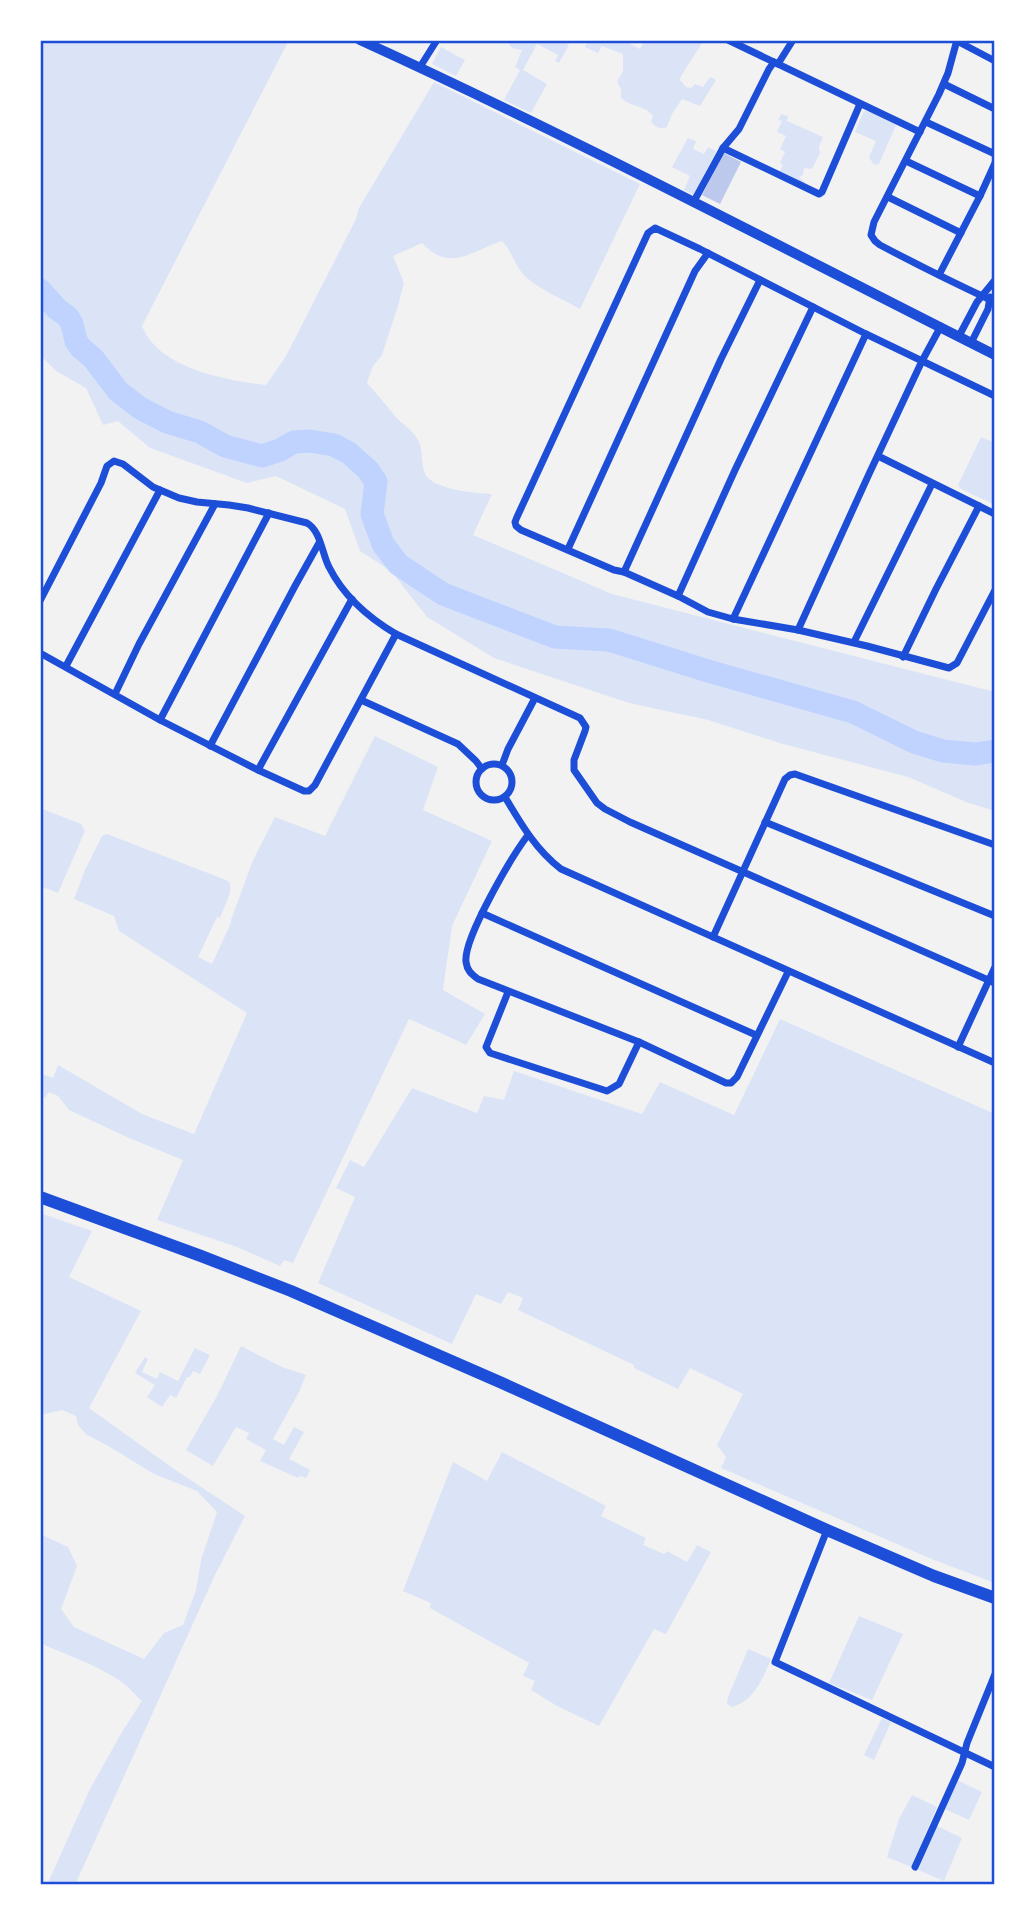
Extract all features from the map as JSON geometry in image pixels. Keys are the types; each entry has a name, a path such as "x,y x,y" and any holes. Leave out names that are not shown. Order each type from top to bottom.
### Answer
{"main road":[{"path":"40,1197 281,1287 502,1383 827,1530 934,1576 995,1598"}],"street":[{"path":"360,40 693,202 995,355"},
{"path":"420,67 437,40"},
{"path":"728,40 920,132"},
{"path":"693,202 723,148 739,129 769,69 793,40"},
{"path":"992,301 880,245 871,235 872,228 944,84 957,41 995,61"},
{"path":"944,84 995,109"},
{"path":"723,148 818,194 822,192 860,104"},
{"path":"926,122 995,155"},
{"path":"906,161 980,196"},
{"path":"939,275 995,163"},
{"path":"888,198 961,233"},
{"path":"995,396 659,229 651,229 515,522 521,530 624,572 708,612 854,642 943,668 953,667 957,663 995,590"},
{"path":"568,549 695,271 708,254"},
{"path":"624,572 760,280"},
{"path":"959,336 981,296 993,283"},
{"path":"971,343 992,301 989,292 993,283"},
{"path":"678,596 813,307"},
{"path":"798,630 922,361 941,326"},
{"path":"733,619 866,334"},
{"path":"878,456 995,514"},
{"path":"40,601 110,463 114,461 123,464 160,490 179,498 270,513 311,524 328,566 339,583 375,620 396,634 576,714 583,722 585,731 573,765 587,790 605,809 992,981"},
{"path":"854,642 932,484"},
{"path":"66,666 160,490"},
{"path":"115,694 215,504"},
{"path":"903,657 979,506"},
{"path":"160,720 270,513"},
{"path":"209,746 319,543"},
{"path":"258,770 352,599"},
{"path":"40,653 209,746 300,790 309,791 315,785 396,634"},
{"path":"502,765 535,698"},
{"path":"361,700 458,744 482,769"},
{"path":"491,764 502,765 510,773 513,783 509,794 493,801 478,791 476,779 482,769 491,764"},
{"path":"713,937 765,821 785,779 790,775 795,774 995,845"},
{"path":"505,797 528,835 561,869 995,1063"},
{"path":"765,821 995,916"},
{"path":"528,835 516,851 468,945 467,967 478,979 639,1042 731,1083 737,1077 788,972"},
{"path":"482,914 756,1035"},
{"path":"958,1047 992,981 995,967"},
{"path":"508,992 486,1047 490,1053 607,1091 618,1084 639,1042"},
{"path":"827,1530 775,1662 995,1768"},
{"path":"915,1867 965,1753 995,1674"}],"shaded area":[{"path":"40,40 289,40 142,326 151,341 163,353 178,362 195,370 232,380 266,385 286,356 356,219 359,208 434,82 640,184 580,309 527,278 502,241 461,257 442,257 422,243 393,256 404,283 382,355 373,366 367,383 416,436 420,444 424,471 428,477 454,489 492,494 473,535 612,594 995,692 995,811 966,802 908,777 783,744 708,720 629,703 494,658 427,617 391,571 360,551 345,509 276,476 247,483 150,448 118,421 103,425 86,388 56,371 40,355"},
{"path":"506,40 567,40 569,45 559,63 555,61 558,55 537,44 523,70 547,84 531,113 504,100 520,70 515,67 522,50 512,48"},
{"path":"589,40 623,40 640,49 645,40 704,40 680,80 686,87 691,88 695,84 703,87 710,77 716,80 700,106 682,99 667,127 658,127 651,122 653,116 650,112 621,98 621,89 617,82 623,71 623,54 602,46 598,53 585,47"},
{"path":"441,47 465,60 456,76 432,64"},
{"path":"864,111 874,112 896,125 879,164 874,165 869,157 876,141 855,132"},
{"path":"781,114 788,116 787,121 823,137 820,153 812,169 804,168 803,175 799,177 806,184 779,173 785,152 780,149 786,136 777,132 782,121 778,120"},
{"path":"688,138 696,141 693,149 704,154 708,147 716,151 694,195 684,190 690,176 672,167"},
{"path":"981,437 995,443 995,505 958,485"},
{"path":"375,736 438,767 423,810 492,841 452,926 443,990 485,1014 466,1045 409,1019 293,1263 284,1260 280,1266 237,1247 157,1220 183,1160 69,1110 58,1096 49,1092 45,1098 40,1096 40,1073 53,1078 58,1065 142,1114 194,1134 247,1013 119,931 114,916 74,899 85,870 102,836 107,834 226,880 230,883 230,893 220,918 217,917 198,957 212,964 231,923 253,860 275,817 325,836"},
{"path":"40,808 81,824 85,831 58,893 40,886"},
{"path":"780,1019 995,1114 995,1583 934,1560 721,1468 726,1457 717,1445 743,1394 690,1368 678,1389 518,1310 523,1298 508,1292 501,1304 476,1294 452,1344 318,1283 355,1197 336,1188 350,1160 364,1167 412,1088 477,1113 484,1096 504,1100 514,1071 642,1114 660,1082 734,1115"},
{"path":"40,1213 92,1231 69,1277 141,1311 89,1408 245,1516 214,1577 75,1885 47,1885 90,1789 142,1701 125,1684 112,1676 40,1643 40,1534 68,1547 77,1566 61,1609 74,1627 144,1659 164,1633 183,1625 196,1590 201,1560 217,1512 197,1491 154,1474 87,1435 78,1425 76,1416 62,1410 40,1415"},
{"path":"241,1346 282,1367 306,1375 273,1439 284,1445 294,1427 304,1432 289,1459 310,1470 306,1478 298,1478 260,1461 266,1450 246,1439 249,1433 236,1427 213,1466 186,1450 217,1396"},
{"path":"195,1348 210,1355 200,1374 193,1371 176,1398 170,1395 162,1407 147,1397 155,1385 135,1373 145,1357 148,1359 142,1372 157,1379 160,1372 178,1381"},
{"path":"502,1452 606,1506 601,1516 646,1538 643,1545 664,1554 667,1551 687,1562 697,1545 711,1552 666,1634 654,1629 599,1726 531,1690 535,1681 523,1676 529,1663 430,1608 431,1603 403,1591 453,1462 487,1481"},
{"path":"859,1616 903,1634 872,1700 829,1683"},
{"path":"748,1649 771,1659 752,1694 732,1707 727,1704 728,1697"},
{"path":"882,1718 891,1722 874,1760 864,1755"},
{"path":"957,1780 982,1792 969,1820 945,1809"},
{"path":"912,1795 937,1807 911,1867 887,1857 899,1819"},
{"path":"937,1826 962,1838 944,1881 918,1870"}],"building":[{"path":"724,153 741,162 720,204 702,195"}],"waterway":[{"path":"40,290 68,317 81,348 93,358 118,391 140,408 167,422 200,432 225,446 262,456 294,442 310,441 334,445 349,453 368,470 376,482 372,514 383,544 398,564 443,594 555,637 609,640 853,712 914,742 943,751 976,754 995,751"}]}
